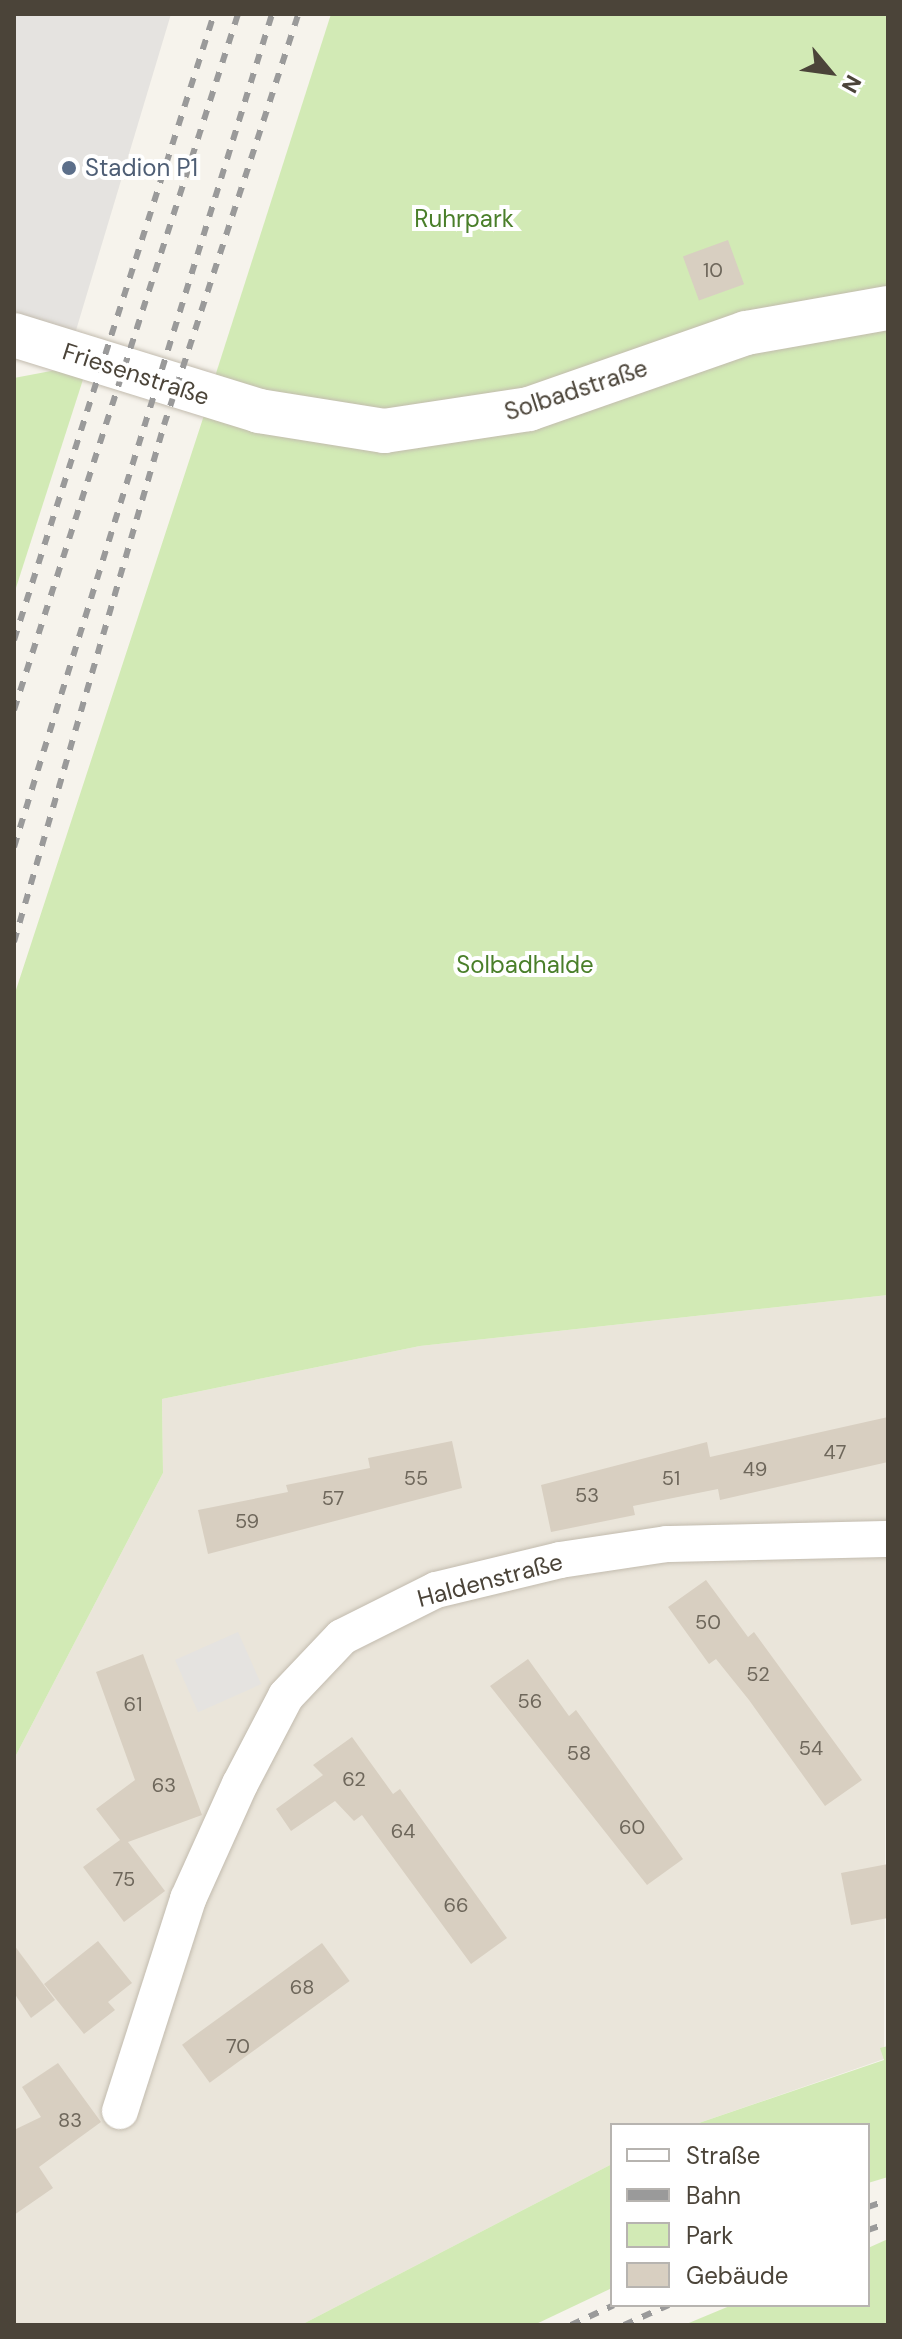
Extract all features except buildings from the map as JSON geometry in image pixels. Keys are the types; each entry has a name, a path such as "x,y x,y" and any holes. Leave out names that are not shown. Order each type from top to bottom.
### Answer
{"street":[{"name":"Solbadstraße","path":"259,411 364,430 495,417 746,333 888,308"},
{"name":"Friesenstraße","path":"14,335 259,411"},
{"name":"Haldenstraße","path":"120,2111 188,1899 240,1784 286,1696 342,1637 436,1590 576,1557 667,1544 888,1539"}],"shaded area":[{"name":"Stadion P1","path":"14,14 171,14 71,347 14,322"},
{"path":"888,1295 884,2059 699,2123 610,2123 610,2165 301,2325 14,2325 14,1759 163,1473 162,1399 420,1346"},
{"path":"238,1632 261,1684 198,1712 175,1660"}],"green space":[{"name":"Ruhrpark","path":"331,14 888,14 888,305 422,421 211,389"},
{"name":"Solbadhalde","path":"888,316 888,1295 420,1346 162,1399 163,1473 14,1759 14,996 209,400 348,434"},
{"path":"88,364 14,594 14,378"},
{"path":"888,2046 888,2177 870,2182 870,2123 699,2123 884,2060 880,2048"},
{"path":"610,2165 610,2289 534,2325 301,2325"},
{"path":"888,2239 888,2325 684,2325 727,2307 870,2307 870,2247"}],"railway":[{"path":"14,640 214,14"},
{"path":"14,710 238,14"},
{"path":"14,847 272,14"},
{"path":"14,942 164,425 298,14"},
{"path":"870,2206 888,2200"},
{"path":"870,2229 888,2223"},
{"path":"571,2325 610,2307"},
{"path":"624,2325 664,2307"}],"place":[{"name":"Stadion P1","path":"69,168"}]}
